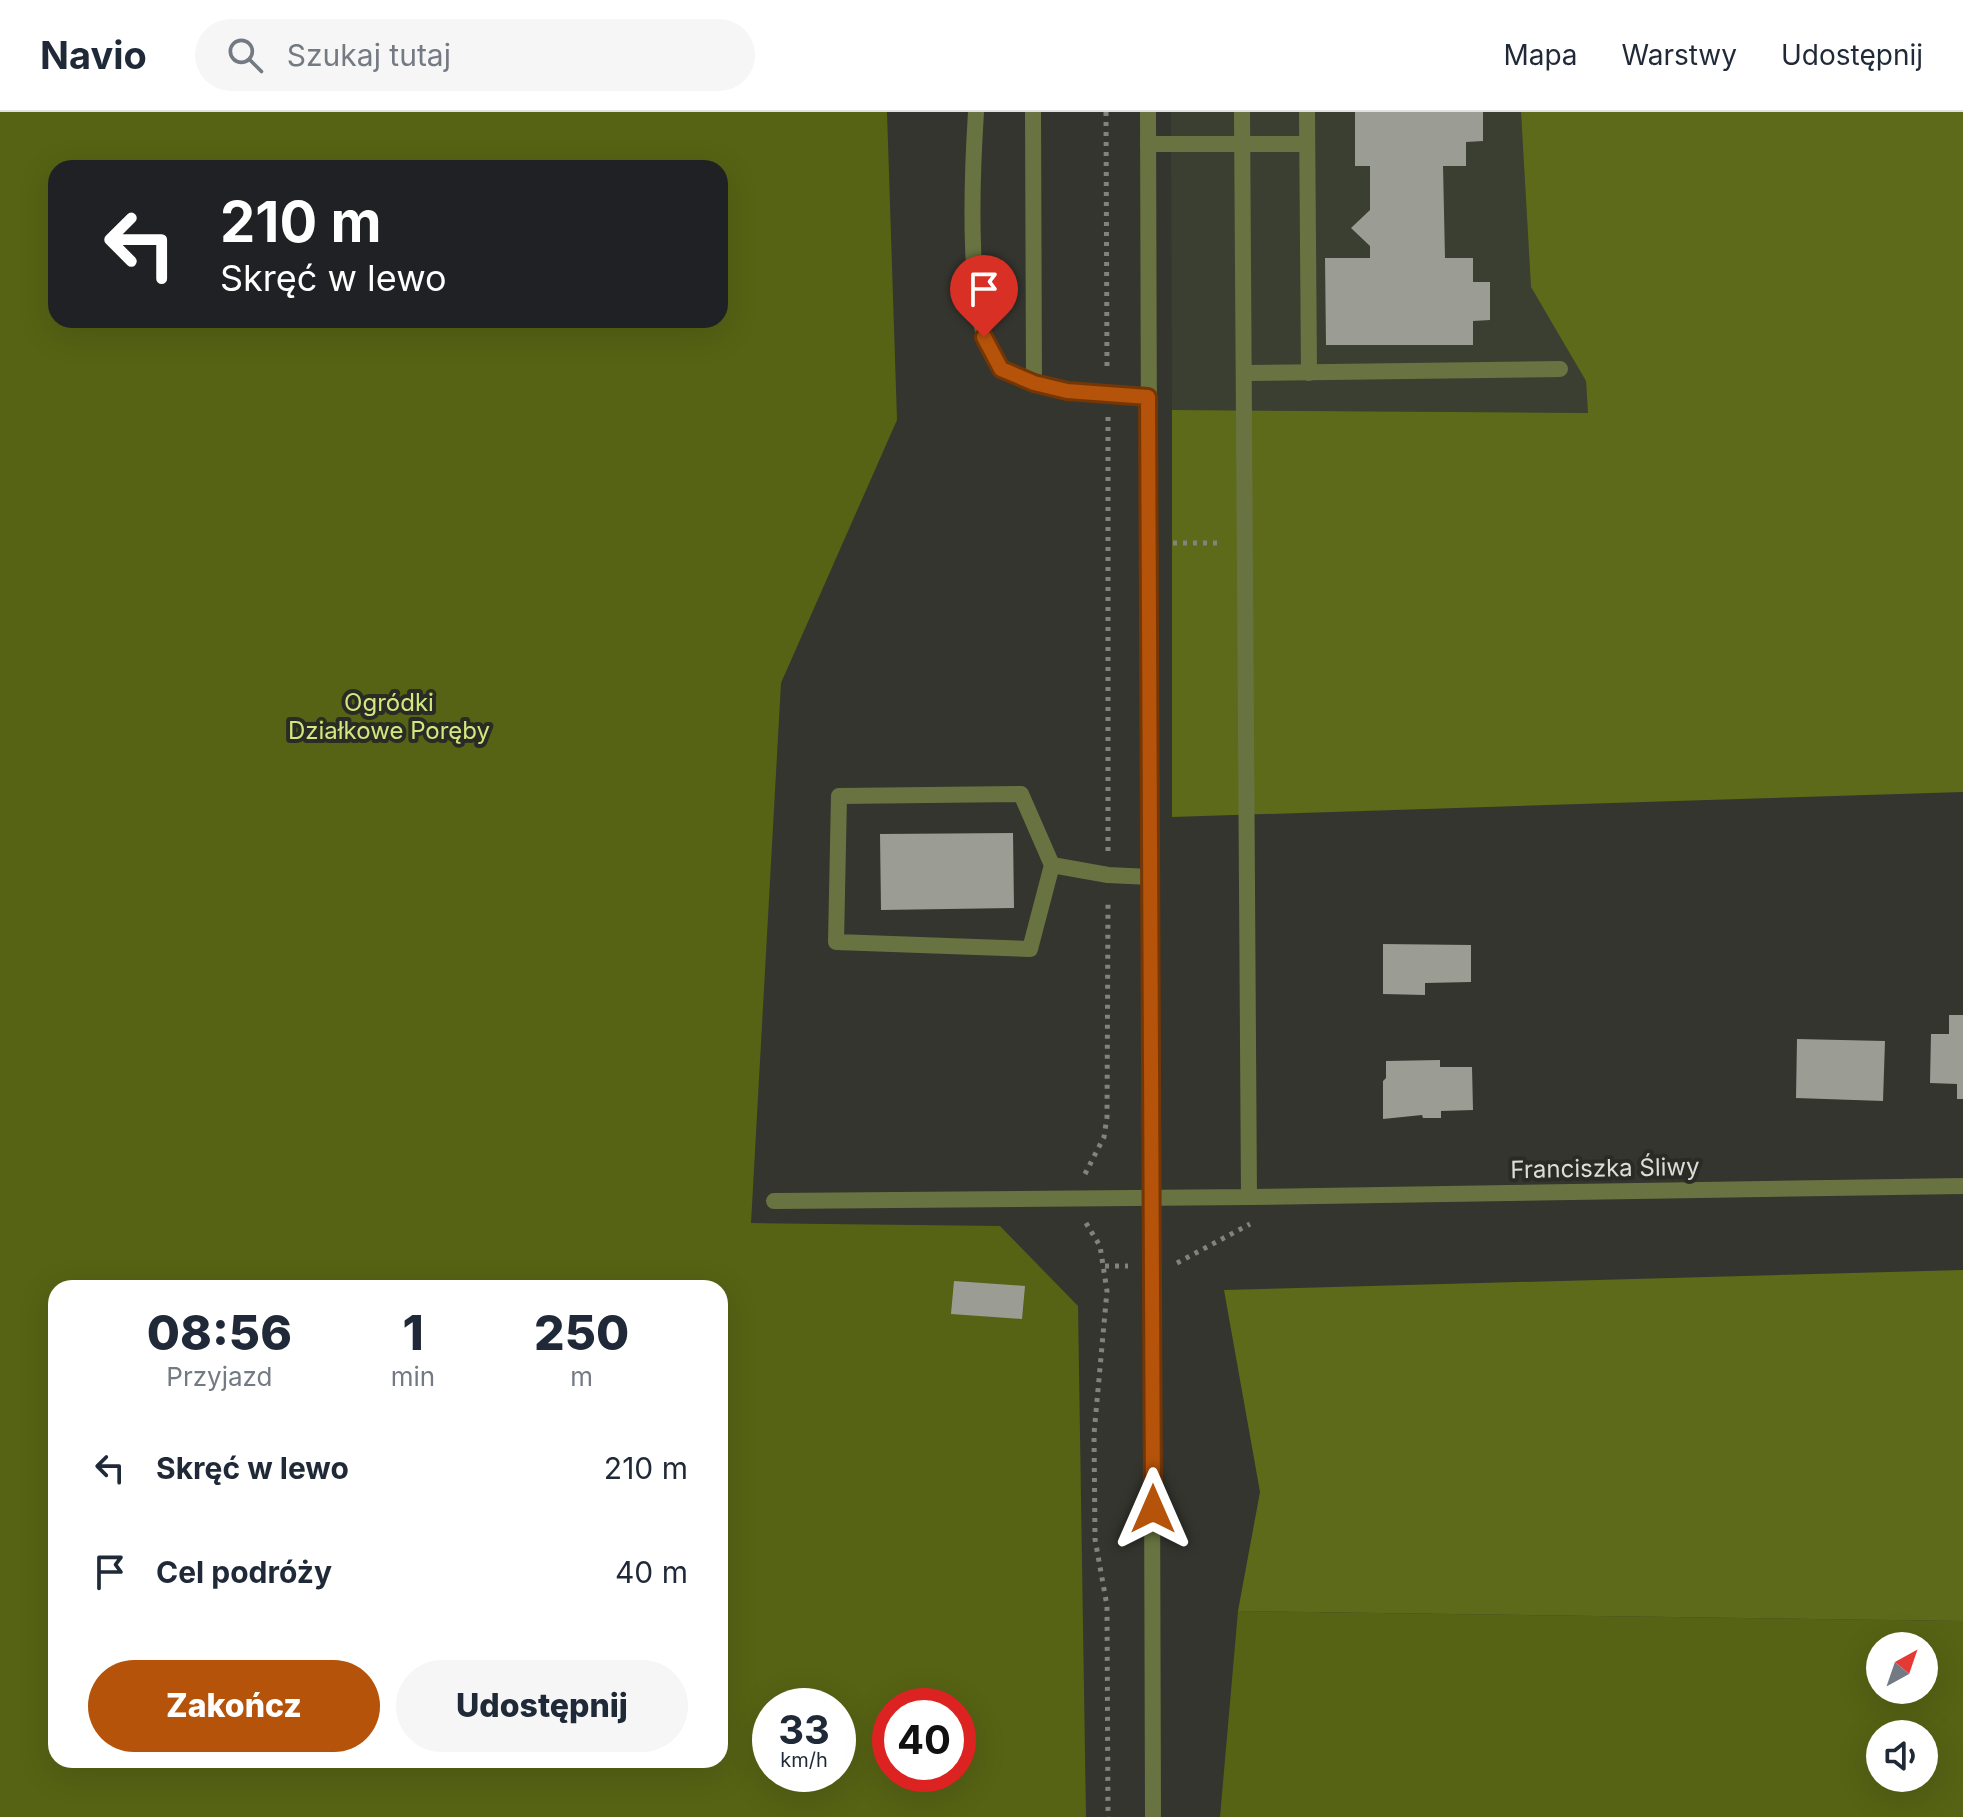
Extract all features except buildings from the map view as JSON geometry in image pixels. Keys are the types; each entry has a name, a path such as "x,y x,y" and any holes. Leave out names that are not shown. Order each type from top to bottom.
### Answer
{"street":[{"path":"976,112 971,187 973,260 984,337 1001,369 1034,383 1067,391 1148,397"},
{"path":"1033,112 1034,383"},
{"path":"1148,112 1153,1817"},
{"path":"1242,112 1243,542 1255,1197"},
{"path":"1307,112 1309,373"},
{"path":"1148,144 1307,144"},
{"path":"1245,373 1560,369"},
{"path":"1021,794 1052,865 1030,949 836,942 839,796 1021,794"},
{"path":"1052,865 1108,875 1150,877"},
{"name":"Franciszka Śliwy","path":"774,1201 1151,1199 1963,1186"}],"path":[{"path":"1106,112 1106,347 1109,394 1107,1117 1104,1137 1083,1178 1082,1199 1083,1218 1100,1246 1107,1291 1094,1434 1095,1539 1107,1606 1108,1817"},
{"path":"1172,543 1243,542"},
{"path":"1172,1266 1251,1223 1255,1197"}],"shaded area":[{"path":"1171,112 1521,112 1531,287 1586,381 1588,413 1172,410"}],"green space":[{"name":"Ogródki Działkowe Poręby","path":"0,112 887,112 897,420 781,683 751,1223 1000,1226 1078,1306 1086,1817 0,1817"},
{"path":"1521,112 1963,112 1963,792 1172,817 1172,410 1588,413 1586,381 1531,287"},
{"path":"1963,1270 1963,1621 1238,1611 1260,1492 1224,1290"},
{"path":"1238,1611 1963,1621 1963,1817 1220,1817"}],"route":[{"path":"984,337 1001,369 1034,383 1067,391 1148,397 1153,1509"}]}
